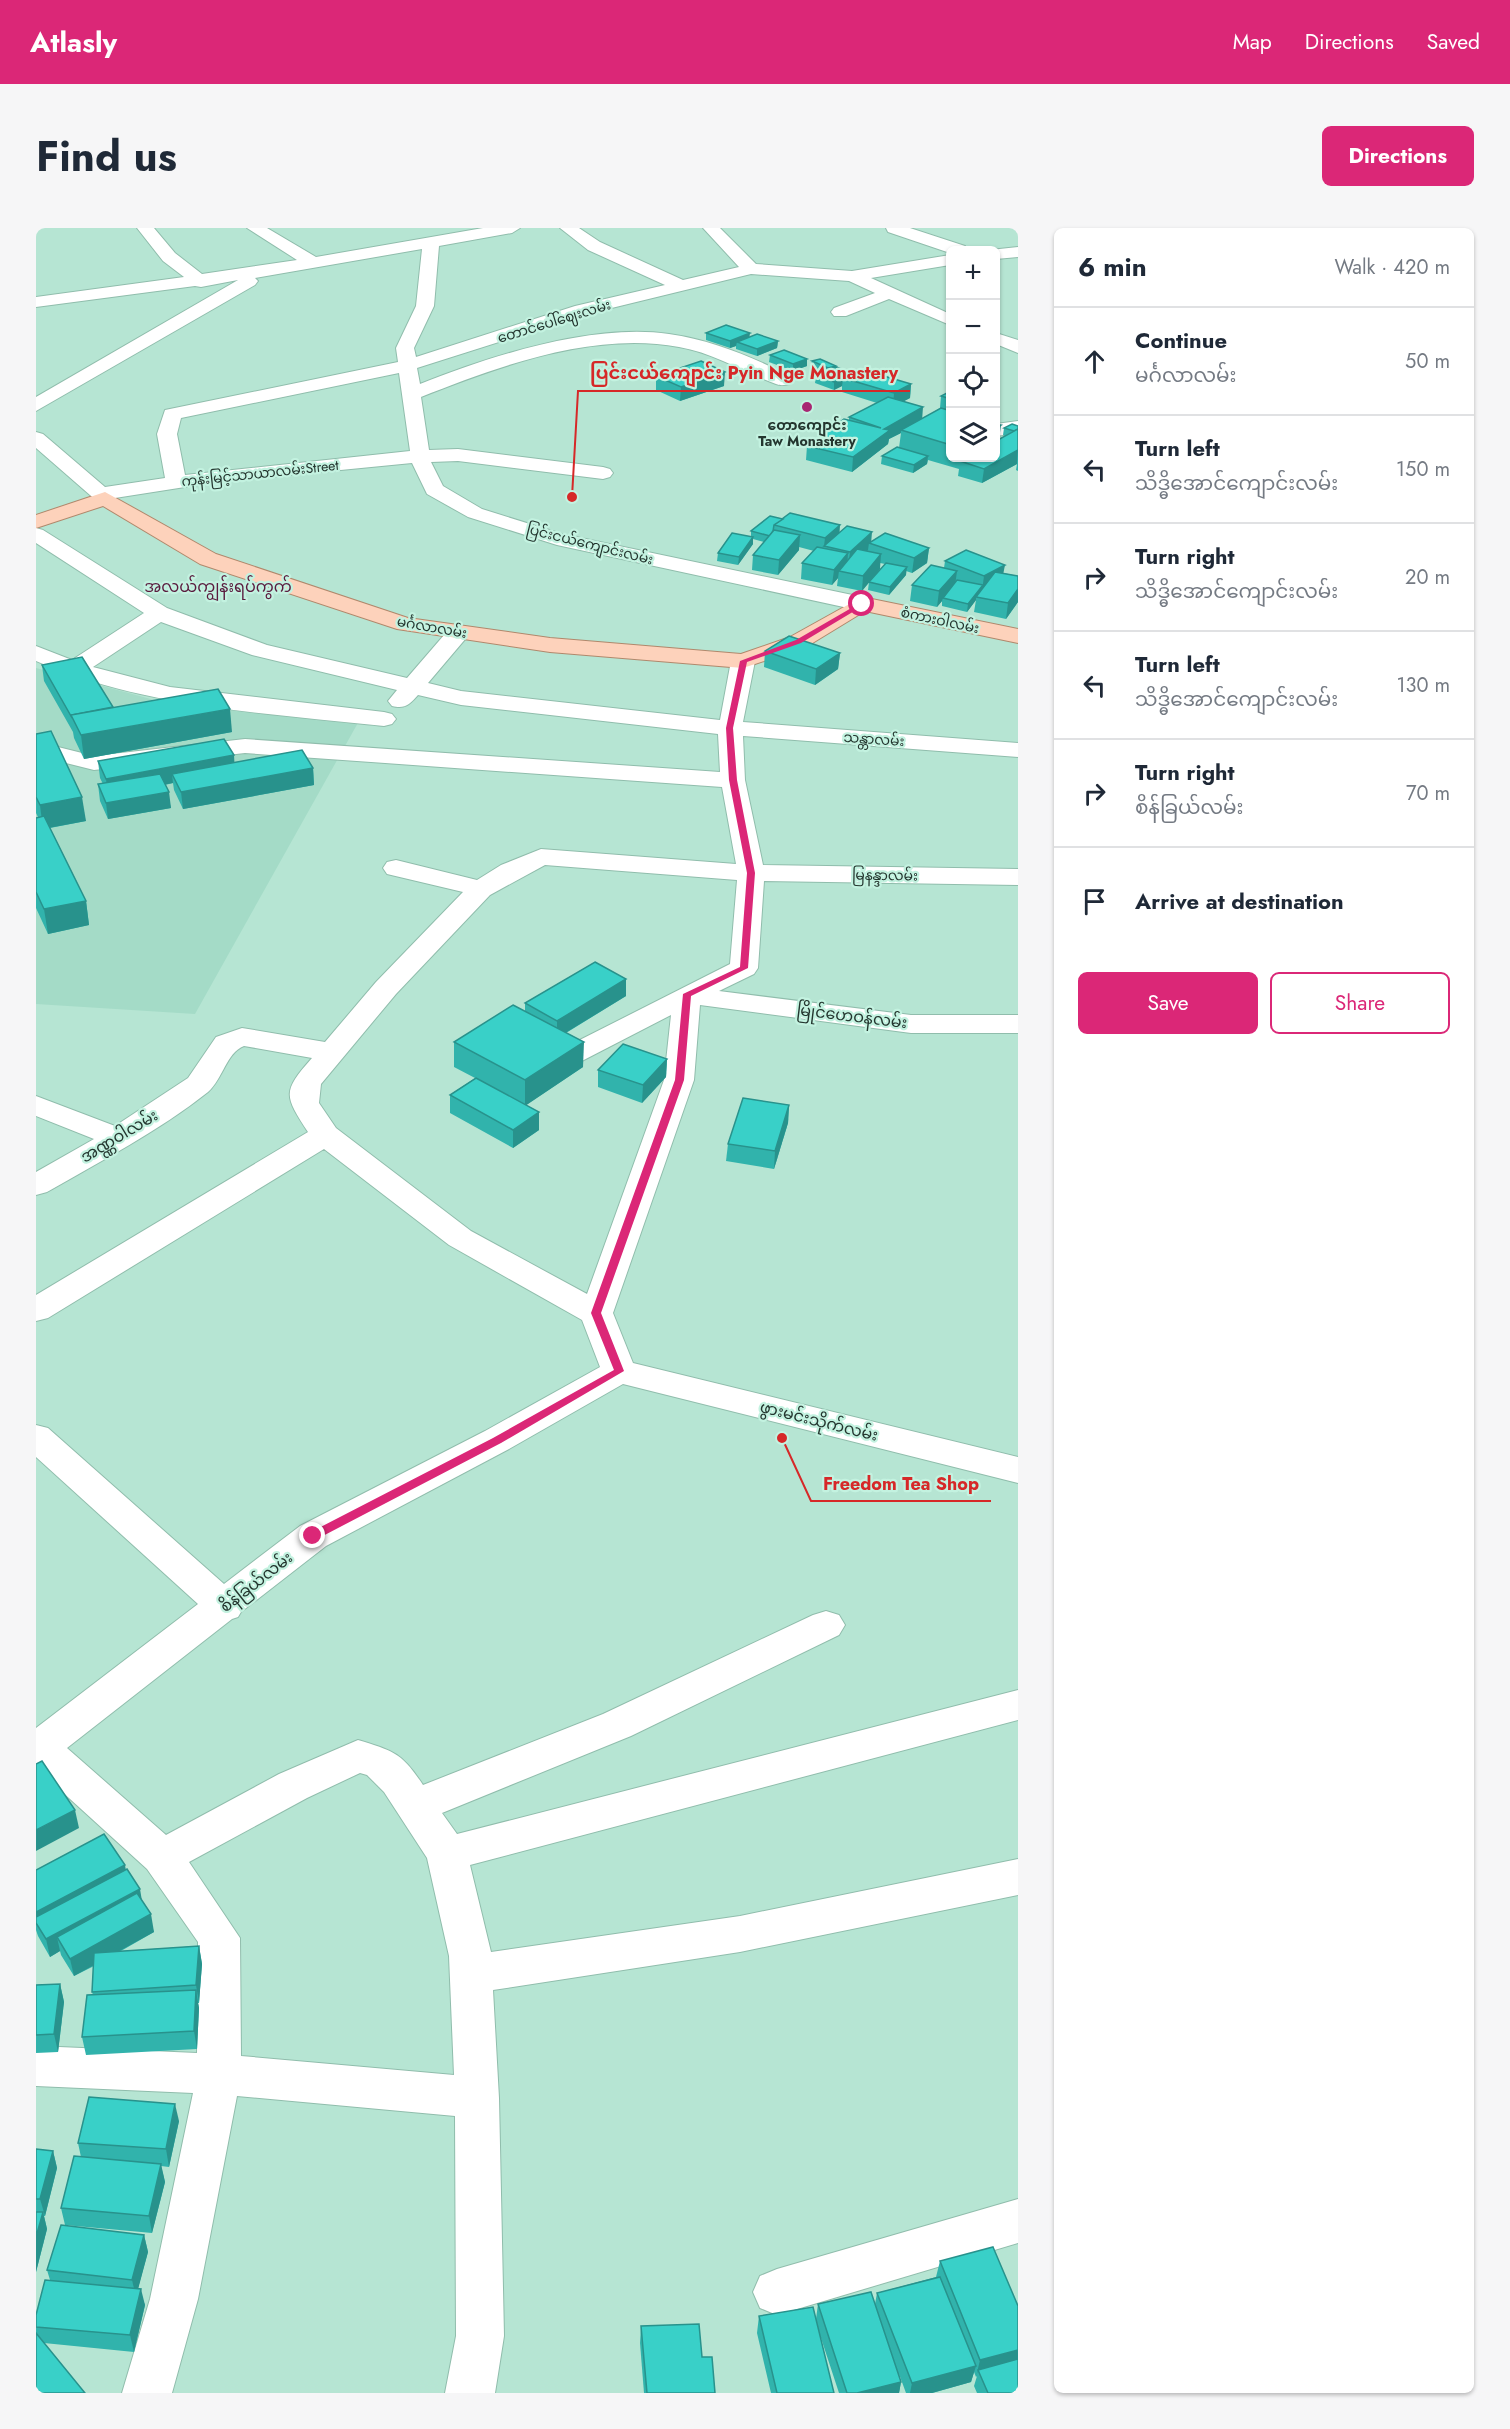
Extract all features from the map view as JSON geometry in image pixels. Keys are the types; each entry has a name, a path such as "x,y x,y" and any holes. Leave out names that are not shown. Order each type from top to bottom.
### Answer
{"main road":[{"path":"36,522 103,496"},
{"name":"မင်္ဂလာလမ်း","path":"103,496 208,559 405,624 550,645 743,661 798,642 862,604"},
{"name":"စံကားဝါလမ်း","path":"862,604 1018,636"}],"street":[{"path":"144,228 169,256 201,282"},
{"path":"255,228 314,263"},
{"path":"39,302 266,272 422,242 512,228"},
{"path":"568,228 594,246 680,285"},
{"path":"711,228 751,269"},
{"path":"894,228 947,246"},
{"path":"390,232 422,242"},
{"name":"ပြင်းငယ်ကျောင်းလမ်း","path":"422,242 425,306 405,348 420,456 434,490 476,513 557,539 862,604"},
{"path":"1000,254 1018,252"},
{"path":"852,276 946,261"},
{"name":"တောင်ပေါ်ဈေးလမ်း","path":"176,482 168,434 172,414 360,373 409,365 581,310 751,269 852,276 946,318"},
{"path":"36,405 266,272"},
{"path":"840,312 890,293"},
{"path":"412,394 471,370 527,352 600,340 667,339 721,353 783,380"},
{"path":"1000,340 1018,347"},
{"path":"1000,429 1018,427"},
{"name":"မင်္ဂလာလမ်း","path":"36,438 103,496"},
{"name":"ကုန်းမြင့်သာယာလမ်းStreet","path":"103,496 217,476 420,456 458,455 603,473"},
{"name":"သန္တာလမ်း","path":"36,534 159,613 260,650 461,698 730,728 1018,750"},
{"path":"74,669 159,613"},
{"path":"371,757 384,719 459,632"},
{"path":"36,653 74,669 169,694 384,719"},
{"path":"566,1058 687,994 744,968 751,873 733,780 730,728 743,661"},
{"path":"36,752 46,751 94,763 245,747 733,780"},
{"name":"မြနန္ဒာလမ်း","path":"596,1313 460,1238 326,1135 304,1103 306,1083 386,988 482,889 510,871 541,857 751,873 1018,877"},
{"path":"396,868 482,889"},
{"path":"619,1371 596,1313 679,1080 687,994"},
{"name":"မြိုင်ဟေဝန်လမ်း","path":"687,994 911,1024 1018,1024"},
{"name":"အဏ္ဏဝါလမ်း","path":"36,1185 118,1138 199,1083 226,1043 242,1037 330,1052"},
{"path":"36,1105 118,1138"},
{"path":"36,1310 326,1135"},
{"name":"ဖွားမင်းသိုက်လမ်း","path":"619,1371 1018,1470"},
{"name":"စိန်ခြယ်လမ်း","path":"38,1747 225,1606 313,1536 497,1440 619,1371"},
{"path":"36,1437 225,1606"},
{"path":"415,1806 617,1725 826,1625"},
{"path":"447,1854 1018,1705"},
{"path":"38,1747 162,1857 219,1938 219,2074 174,2299 147,2393"},
{"path":"162,1857 293,1786 358,1756 381,1763 398,1780 447,1854 472,1974 477,2098 480,2336 470,2393"},
{"path":"472,1974 740,1934 1018,1877"},
{"path":"36,2066 219,2074 477,2098"},
{"path":"777,2292 1018,2221"}],"shaded area":[{"path":"36,668 173,705 359,721 195,1014 36,1004"}],"building":[{"path":"726,325 750,333 730,341 706,333"},
{"path":"757,334 778,341 757,349 737,342"},
{"path":"784,350 807,359 793,364 770,355"},
{"path":"820,359 836,366 828,368 812,361"},
{"path":"701,361 725,372 681,387 656,376"},
{"path":"836,367 852,373 834,382 816,376"},
{"path":"860,369 911,384 894,393 843,378"},
{"path":"888,397 923,407 884,429 890,430 853,457 807,446 844,419 881,428 849,417"},
{"path":"941,408 946,410 946,444 901,430"},
{"path":"1012,424 1018,426 1018,429 1014,431 1004,428"},
{"path":"1018,429 1018,450 1000,460 1000,439"},
{"path":"897,447 928,456 914,465 882,456"},
{"path":"963,462 997,462 984,469"},
{"path":"790,513 840,525 825,538 774,525"},
{"path":"770,516 783,519 774,525 770,536 751,531"},
{"path":"847,526 872,532 850,552 824,546"},
{"path":"774,530 800,535 779,560 753,555"},
{"path":"732,533 753,537 739,557 718,553"},
{"path":"885,533 929,548 914,558 869,543"},
{"path":"817,547 848,553 834,570 802,563"},
{"path":"857,549 881,554 863,576 839,571"},
{"path":"966,550 1005,565 984,576 945,561"},
{"path":"886,563 907,567 890,587 869,582"},
{"path":"931,565 957,571 939,591 912,585"},
{"path":"995,572 1018,576 1018,589 1008,603 976,597"},
{"path":"957,580 983,585 968,604 943,598"},
{"path":"789,636 840,653 816,669 765,651"},
{"path":"82,657 113,707 71,716 42,665"},
{"path":"218,689 230,709 81,735 71,715"},
{"path":"51,731 82,797 40,805 36,797 36,734"},
{"path":"224,739 234,755 106,779 98,761"},
{"path":"302,750 313,768 181,792 172,774"},
{"path":"160,774 169,792 106,803 98,784"},
{"path":"44,816 86,901 44,909 36,892 36,818"},
{"path":"595,962 626,979 557,1021 525,1003"},
{"path":"513,1005 584,1042 525,1080 454,1042"},
{"path":"623,1044 667,1059 643,1085 598,1070"},
{"path":"476,1078 539,1112 513,1130 450,1095"},
{"path":"743,1098 789,1105 775,1151 728,1144"},
{"path":"42,1761 75,1810 36,1830 36,1764"},
{"path":"104,1834 125,1865 36,1912 36,1870"},
{"path":"127,1869 140,1889 46,1939 36,1923 36,1917"},
{"path":"137,1893 151,1914 70,1959 57,1937"},
{"path":"199,1946 196,1985 92,1992 94,1953"},
{"path":"60,1984 54,2034 36,2035 36,1985"},
{"path":"196,1990 194,2031 82,2037 87,1995"},
{"path":"89,2097 175,2104 166,2149 78,2143"},
{"path":"36,2149 53,2151 40,2199 36,2199"},
{"path":"74,2156 161,2164 149,2216 61,2208"},
{"path":"36,2212 43,2212 36,2237"},
{"path":"61,2225 144,2235 132,2280 47,2270"},
{"path":"993,2247 1018,2306 1018,2350 980,2360 940,2261"},
{"path":"940,2277 976,2366 912,2383 877,2293"},
{"path":"45,2280 141,2289 130,2335 36,2327 36,2315"},
{"path":"871,2292 901,2382 857,2393 847,2393 818,2304"},
{"path":"813,2307 834,2393 777,2393 759,2316"},
{"path":"699,2324 702,2357 712,2357 715,2393 647,2393 641,2326"},
{"path":"36,2333 85,2393 36,2393"},
{"path":"1018,2359 1018,2393 988,2393 978,2370"}],"place":[{"name":"တောကျောင်း Taw Monastery","path":"807,407"},
{"name":"ပြင်းငယ်ကျောင်း Pyin Nge Monastery","path":"572,497"},
{"name":"Freedom Tea Shop","path":"782,1438"}],"district":[{"name":"အလယ်ကျွန်းရပ်ကွက်","path":"218,586"}],"route":[{"path":"313,1536 497,1440 619,1371 596,1313 679,1080 687,994 744,968 751,873 733,780 730,728 743,661 761,657 798,642 862,604"}]}
